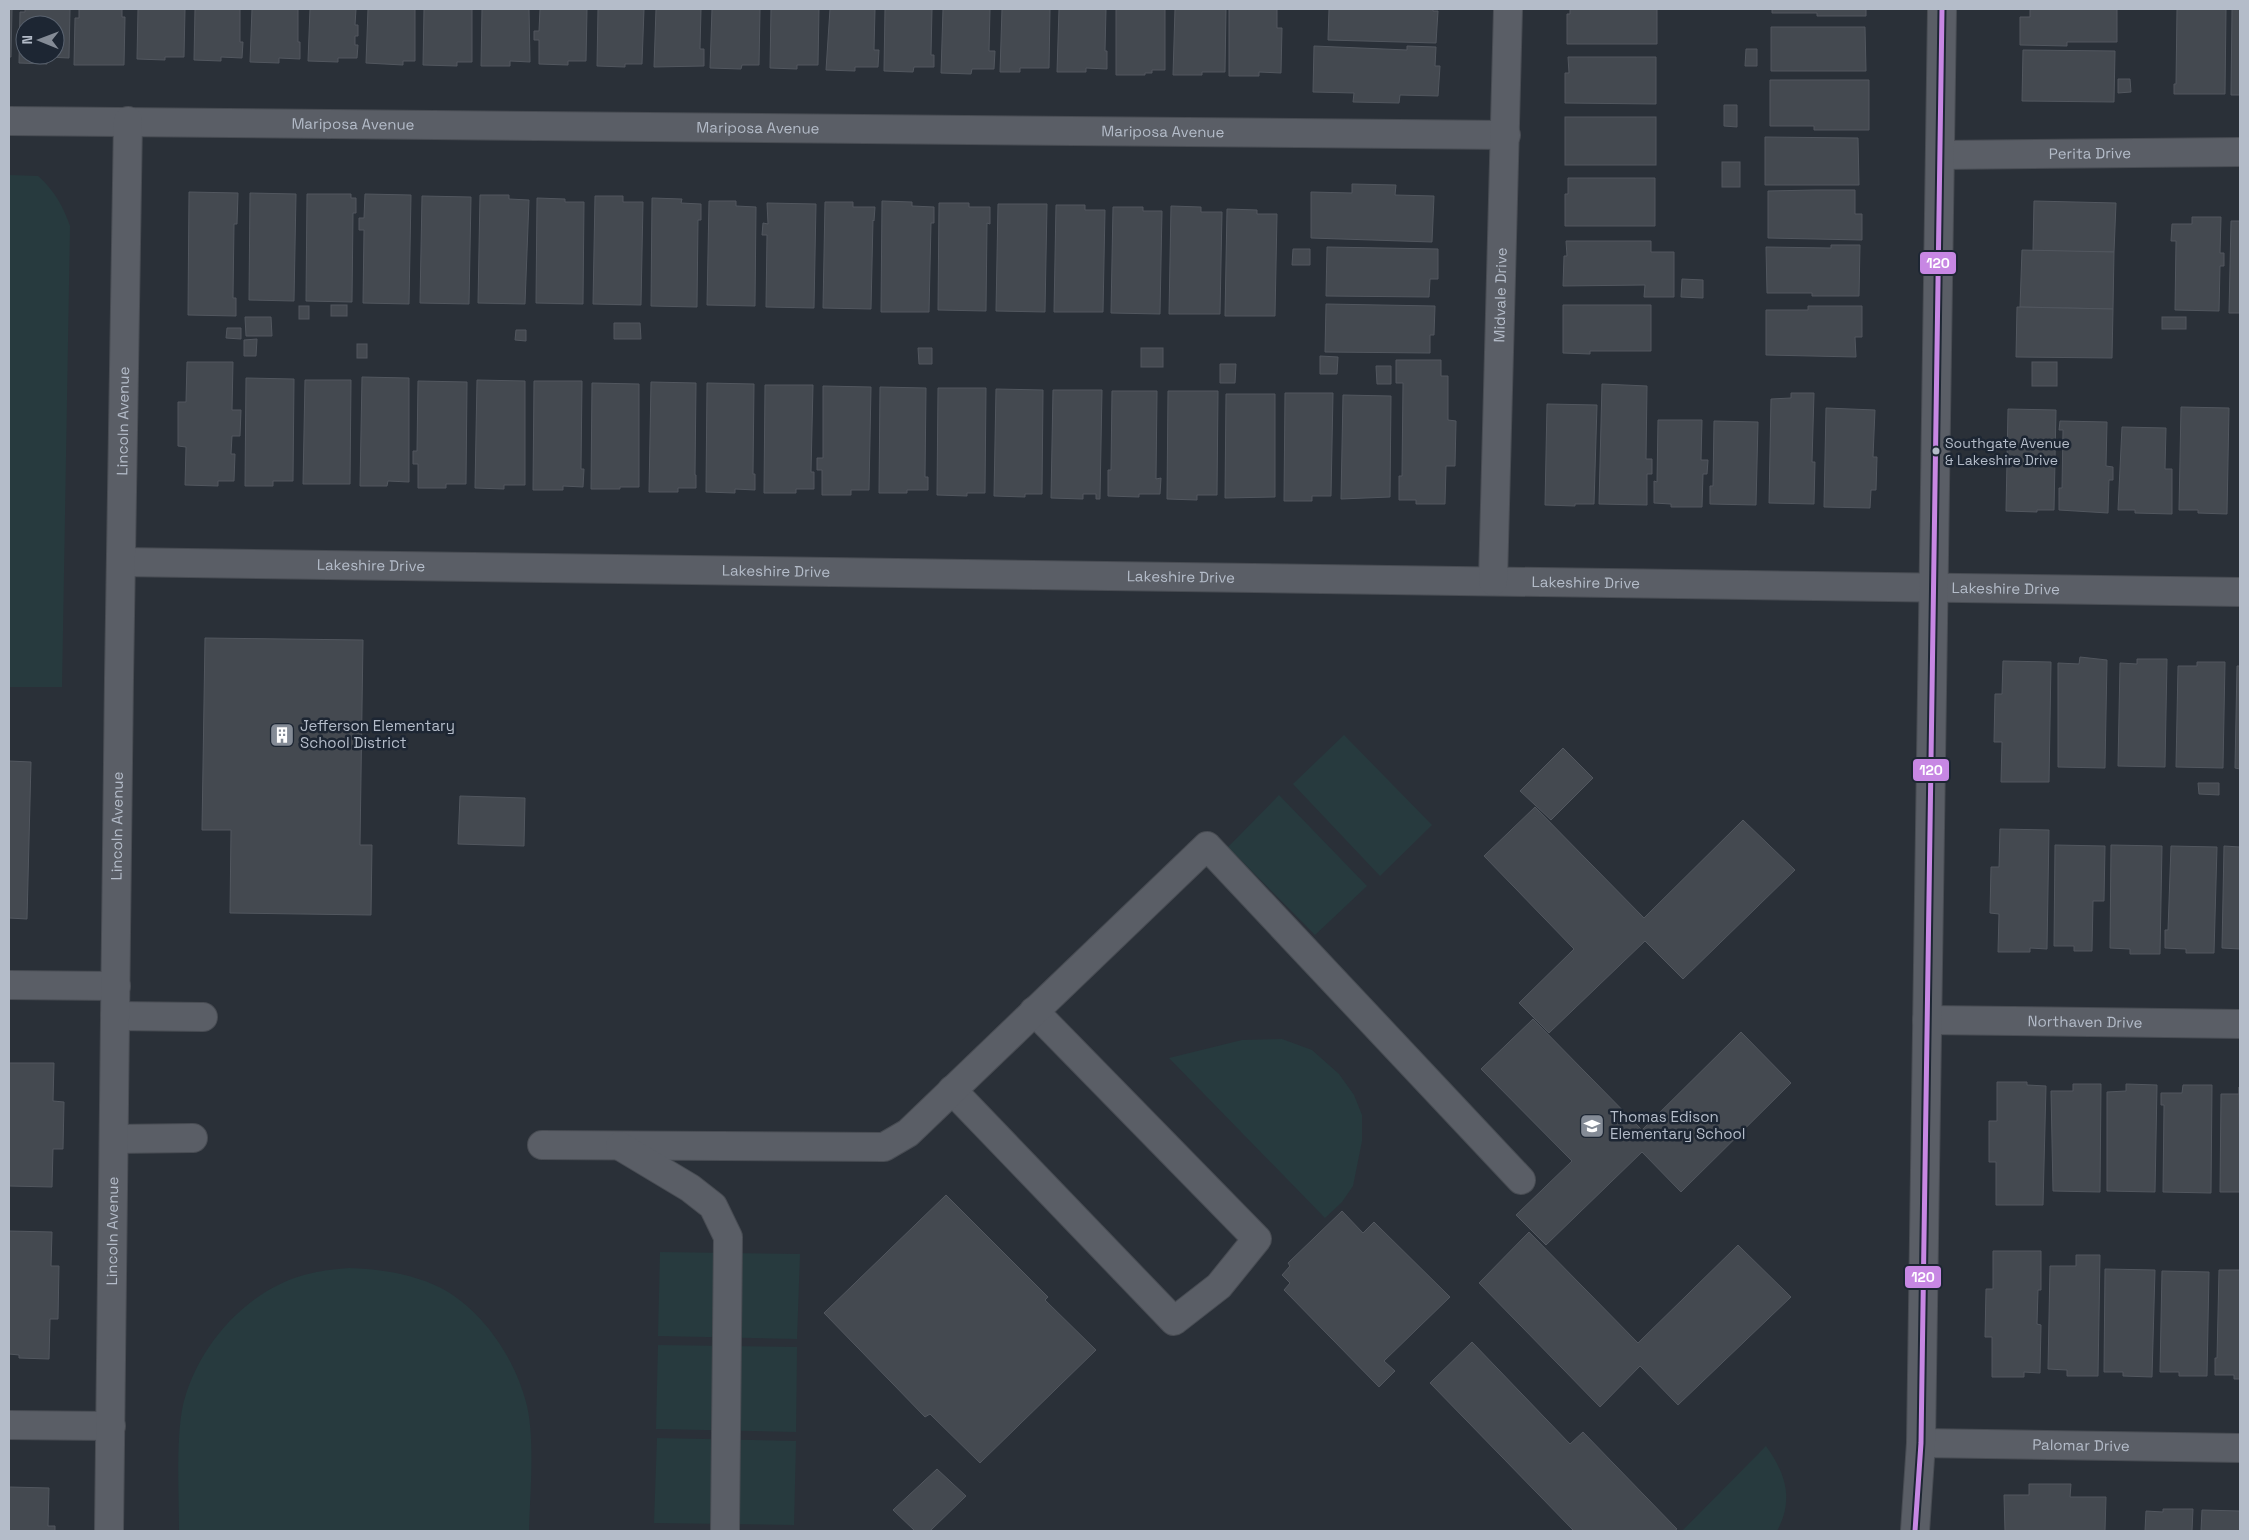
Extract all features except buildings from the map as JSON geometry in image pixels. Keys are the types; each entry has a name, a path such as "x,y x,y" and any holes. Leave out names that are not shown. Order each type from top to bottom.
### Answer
{"street":[{"name":"Midvale Drive","path":"1493,581 1508,9"},
{"path":"1915,1531 1921,1443 1942,9"},
{"name":"Mariposa Avenue","path":"9,121 1506,135"},
{"name":"Lincoln Avenue","path":"109,1531 128,121"},
{"name":"Perita Drive","path":"1940,155 2240,152"},
{"name":"Lakeshire Drive","path":"121,562 2240,592"},
{"path":"542,1145 884,1147 908,1133 1207,846 1521,1180"},
{"path":"9,985 116,986"},
{"path":"952,1090 1174,1321 1219,1286 1257,1239 1034,1011"},
{"path":"115,1016 203,1017"},
{"name":"Northaven Drive","path":"1928,1020 2240,1024"},
{"path":"114,1139 193,1138"},
{"path":"619,1146 690,1188 713,1206 728,1237 725,1531"},
{"path":"9,1425 111,1426"},
{"name":"Palomar Drive","path":"1921,1443 2240,1448"}],"green space":[{"path":"9,175 38,176 57,199 70,226 62,687 9,687"},
{"path":"1344,735 1432,825 1380,876 1293,784"},
{"path":"1279,795 1367,886 1315,935 1228,847"},
{"path":"1282,1039 1312,1050 1339,1074 1354,1095 1362,1115 1362,1141 1353,1186 1342,1202 1325,1218 1169,1058 1242,1040"},
{"path":"660,1252 800,1254 797,1339 658,1336"},
{"path":"349,1268 397,1273 441,1288 471,1310 496,1338 515,1371 527,1406 531,1435 529,1531 179,1531 178,1454 182,1410 188,1388 210,1345 225,1326 262,1294 282,1283 304,1275 326,1270"},
{"path":"658,1345 797,1347 796,1432 656,1429"},
{"path":"657,1438 796,1441 794,1525 654,1523"},
{"path":"1766,1446 1779,1467 1785,1487 1785,1509 1777,1531 1682,1531"}],"transit line":[{"name":"120","path":"1915,1531 1921,1443 1942,9"}],"place":[{"name":"Southgate Avenue & Lakeshire Drive","path":"1936,451"},
{"name":"Jefferson Elementary School District","path":"282,735"},
{"name":"Thomas Edison Elementary School","path":"1592,1126"}]}
